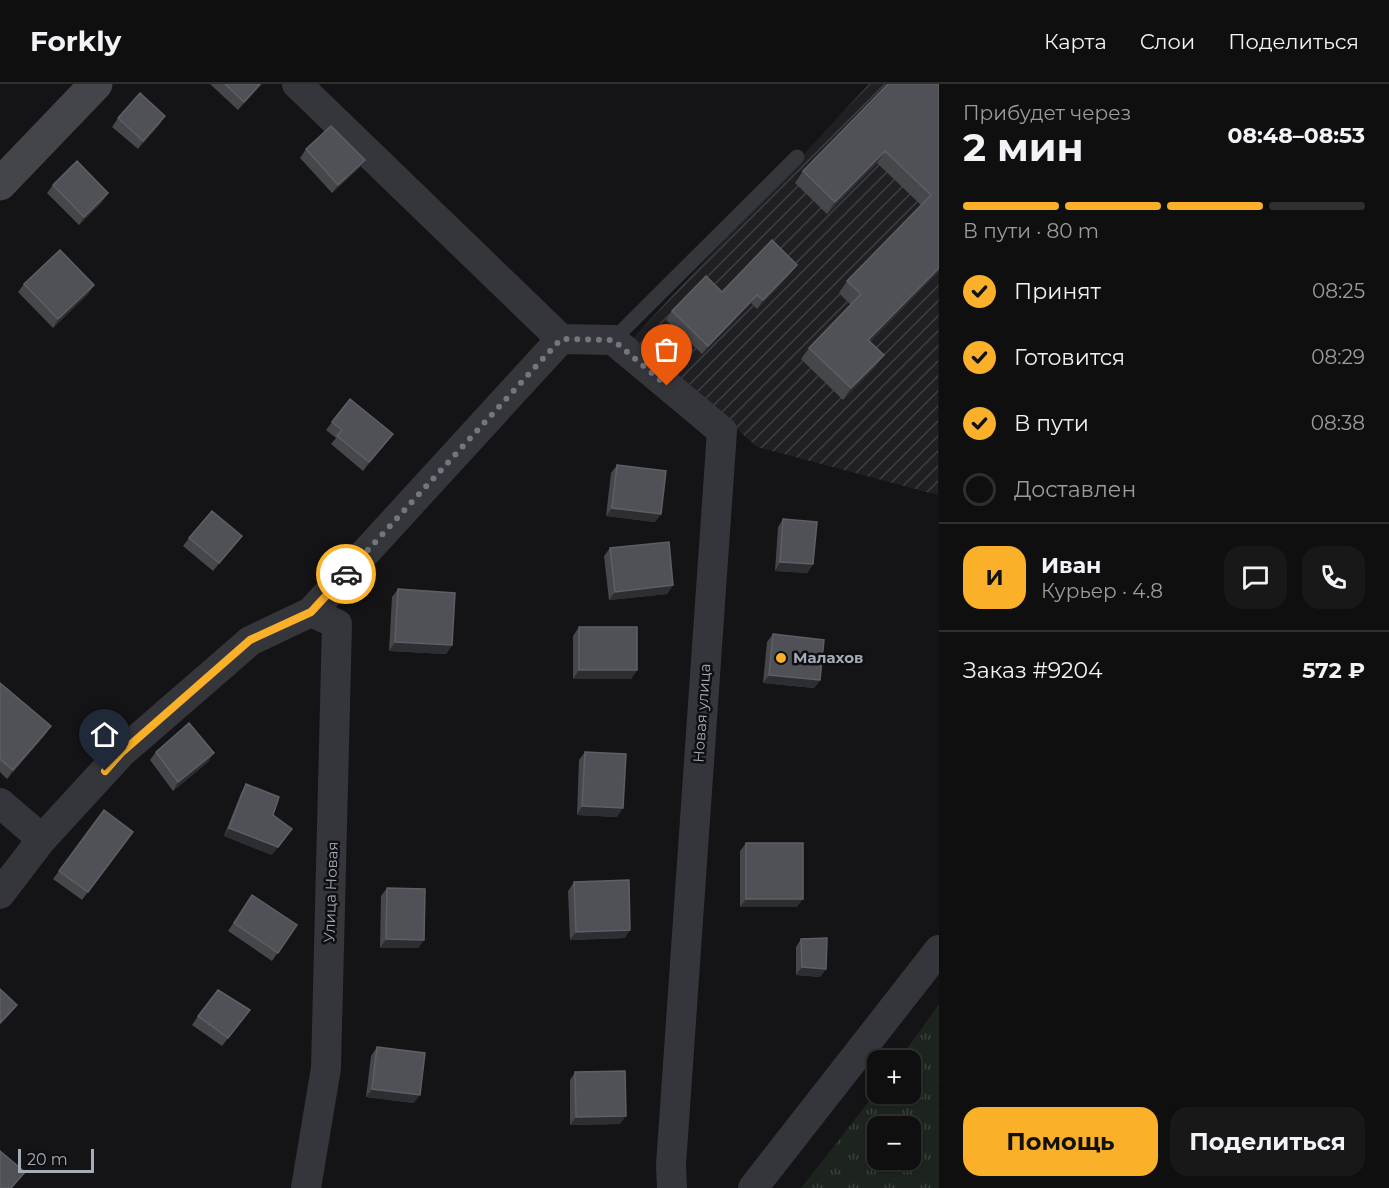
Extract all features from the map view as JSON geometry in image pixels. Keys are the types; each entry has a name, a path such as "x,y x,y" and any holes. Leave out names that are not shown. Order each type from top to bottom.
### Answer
{"street":[{"path":"0,184 96,84"},
{"path":"297,84 561,339 613,340"},
{"path":"0,894 42,839 121,753 250,640 311,612 561,339"},
{"name":"Новая улица","path":"613,340 722,431 672,1141 672,1188"},
{"name":"Улица Новая","path":"306,1188 326,1068 337,624 311,612"},
{"path":"0,802 42,839"},
{"path":"753,1188 939,950"}],"lane":[{"path":"613,340 797,157"}],"shaded area":[{"path":"869,84 939,84 938,495 757,447 633,338"}],"green space":[{"path":"939,1004 939,1188 801,1188 867,1104 921,1104 921,1050 906,1050"}],"building":[{"path":"225,84 260,84 244,102"},
{"path":"888,84 939,84 939,268 868,340 884,355 851,388 809,348 861,294 847,281 931,195 885,151 835,202 803,171"},
{"path":"140,93 165,116 143,141 118,118"},
{"path":"331,126 365,160 338,185 306,149"},
{"path":"77,161 108,193 84,217 53,185"},
{"path":"772,240 797,265 763,300 757,295 708,346 672,311 706,276 722,292"},
{"path":"60,250 94,285 58,319 24,284"},
{"path":"350,399 393,434 369,462 337,436 342,430 332,422"},
{"path":"617,465 666,471 661,514 612,508"},
{"path":"212,511 242,536 219,563 189,538"},
{"path":"783,519 817,522 813,564 780,562"},
{"path":"669,542 673,585 615,592 610,548"},
{"path":"398,589 455,593 452,645 395,642"},
{"path":"579,627 637,627 637,670 579,670"},
{"path":"773,634 824,640 820,680 769,675"},
{"path":"0,683 51,726 13,770 0,759"},
{"path":"189,723 214,753 178,782 156,752"},
{"path":"585,752 626,754 623,808 582,806"},
{"path":"246,784 279,797 273,815 292,829 278,847 229,828"},
{"path":"104,810 133,832 88,892 59,871"},
{"path":"746,843 803,843 803,899 746,899"},
{"path":"629,880 630,930 576,932 574,882"},
{"path":"387,888 425,889 424,940 386,939"},
{"path":"252,895 297,925 278,953 234,923"},
{"path":"827,938 826,969 802,967 801,939"},
{"path":"0,989 17,1005 0,1023"},
{"path":"218,990 250,1010 228,1038 198,1016"},
{"path":"377,1047 425,1053 420,1095 372,1089"},
{"path":"625,1071 626,1116 576,1117 575,1072"},
{"path":"0,1151 25,1172 11,1188 0,1188"}],"way so far":[{"path":"346,574 561,339 613,340 667,386"}],"place":[{"name":"Малахов","path":"781,658"}],"route":[{"path":"105,771 121,753 250,640 311,612 346,574"}]}
